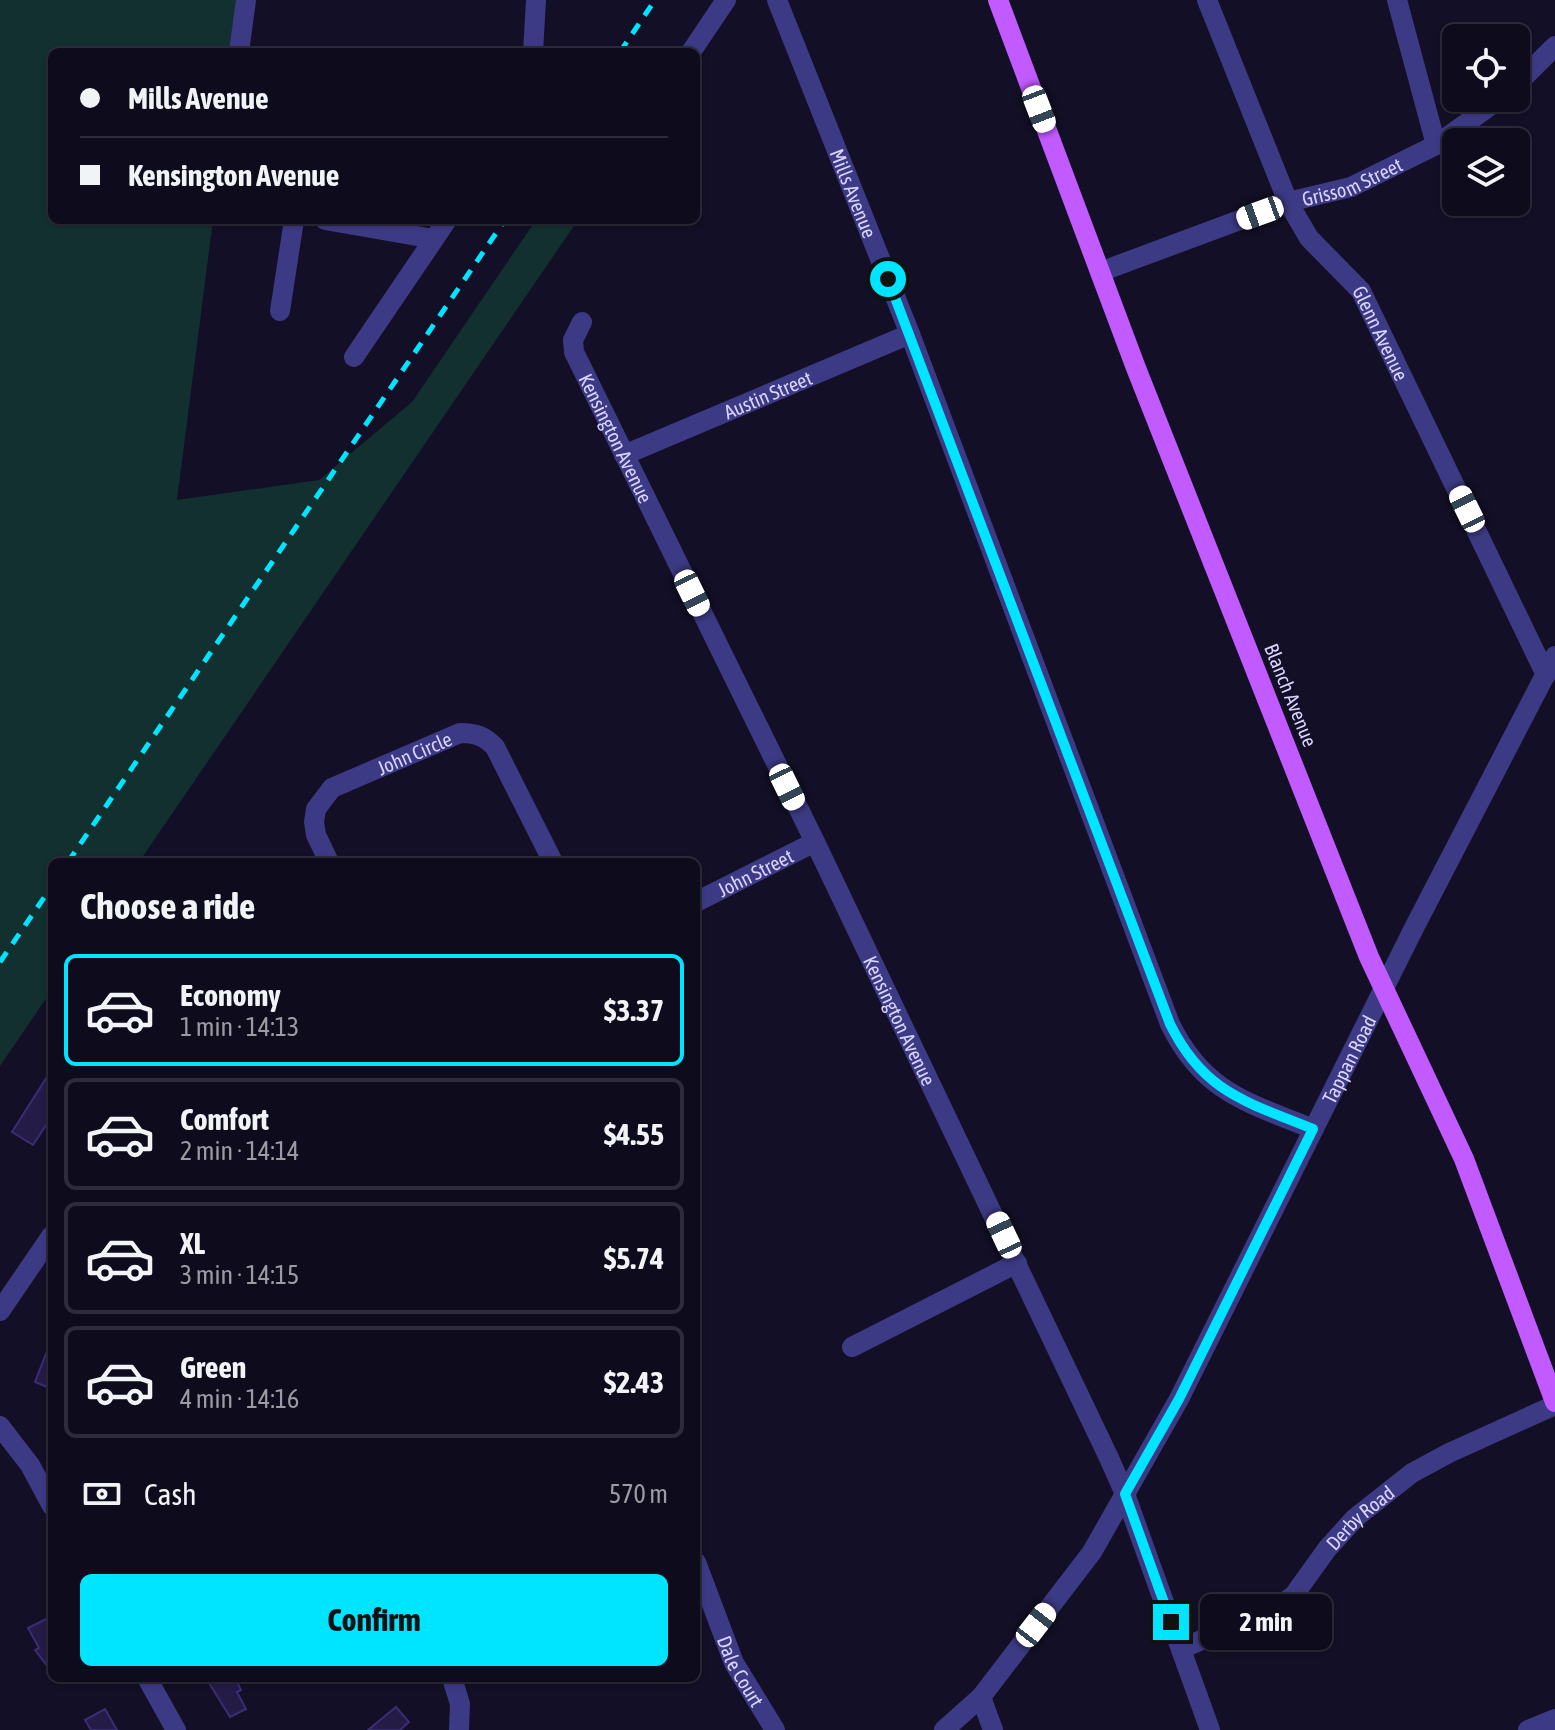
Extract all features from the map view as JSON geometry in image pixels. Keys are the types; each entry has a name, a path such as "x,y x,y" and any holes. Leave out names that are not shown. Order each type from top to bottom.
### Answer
{"main road":[{"name":"Blanch Avenue","path":"998,0 1182,486 1384,988 1464,1159 1555,1403"}],"street":[{"path":"240,48 246,0"},
{"path":"533,48 536,0"},
{"path":"694,48 726,0"},
{"name":"Mills Avenue","path":"777,0 910,334 1181,1047 1195,1066 1232,1095 1313,1129"},
{"name":"Glenn Avenue","path":"1207,0 1288,202 1309,238 1361,291 1551,666"},
{"path":"1397,0 1436,145"},
{"path":"1530,71 1555,46"},
{"name":"Grissom Street","path":"1100,272 1288,202 1351,187 1436,145 1482,112"},
{"path":"280,311 293,224"},
{"path":"348,224 434,239"},
{"path":"354,357 444,224"},
{"name":"Kensington Avenue","path":"582,322 573,340 574,352 815,842 1125,1494 1210,1730"},
{"name":"Austin Street","path":"624,455 910,334"},
{"name":"Tappan Road","path":"944,1730 981,1697 1092,1552 1179,1399 1384,988 1551,666"},
{"name":"John Circle","path":"327,858 316,835 314,822 322,798 332,788 460,733 474,733 486,738 495,747 551,858"},
{"name":"John Street","path":"700,900 815,842"},
{"path":"0,1311 48,1241"},
{"path":"852,1347 1017,1263"},
{"name":"Derby Road","path":"1181,1649 1279,1606 1294,1595 1327,1549 1355,1518 1412,1473 1555,1403"},
{"path":"0,1426 30,1465 48,1499"},
{"name":"Dale Court","path":"700,1573 734,1663 775,1730"},
{"path":"149,1682 176,1730"},
{"path":"453,1682 460,1704 459,1730"},
{"path":"981,1697 993,1730"},
{"path":"1528,1730 1555,1719"}],"green space":[{"path":"0,0 241,0 235,48 48,48 48,224 212,224 177,500 319,480 412,402 533,224 575,224 142,858 48,858 48,996 0,1066"}],"building":[{"path":"48,1075 48,1122 33,1145 12,1132"},
{"path":"48,1349 48,1387 35,1382"},
{"path":"48,1618 48,1667 35,1650 39,1648 28,1628"},
{"path":"208,1682 237,1682 241,1690 237,1692 246,1709 230,1717"},
{"path":"396,1707 409,1722 400,1730 368,1730"},
{"path":"105,1709 117,1730 91,1730 85,1720"}],"railway":[{"path":"623,48 655,0"},
{"path":"71,858 502,224"},
{"path":"0,962 48,892"}],"route":[{"path":"888,279 1181,1047 1195,1066 1232,1095 1313,1129 1179,1399 1125,1494 1171,1622"}]}
